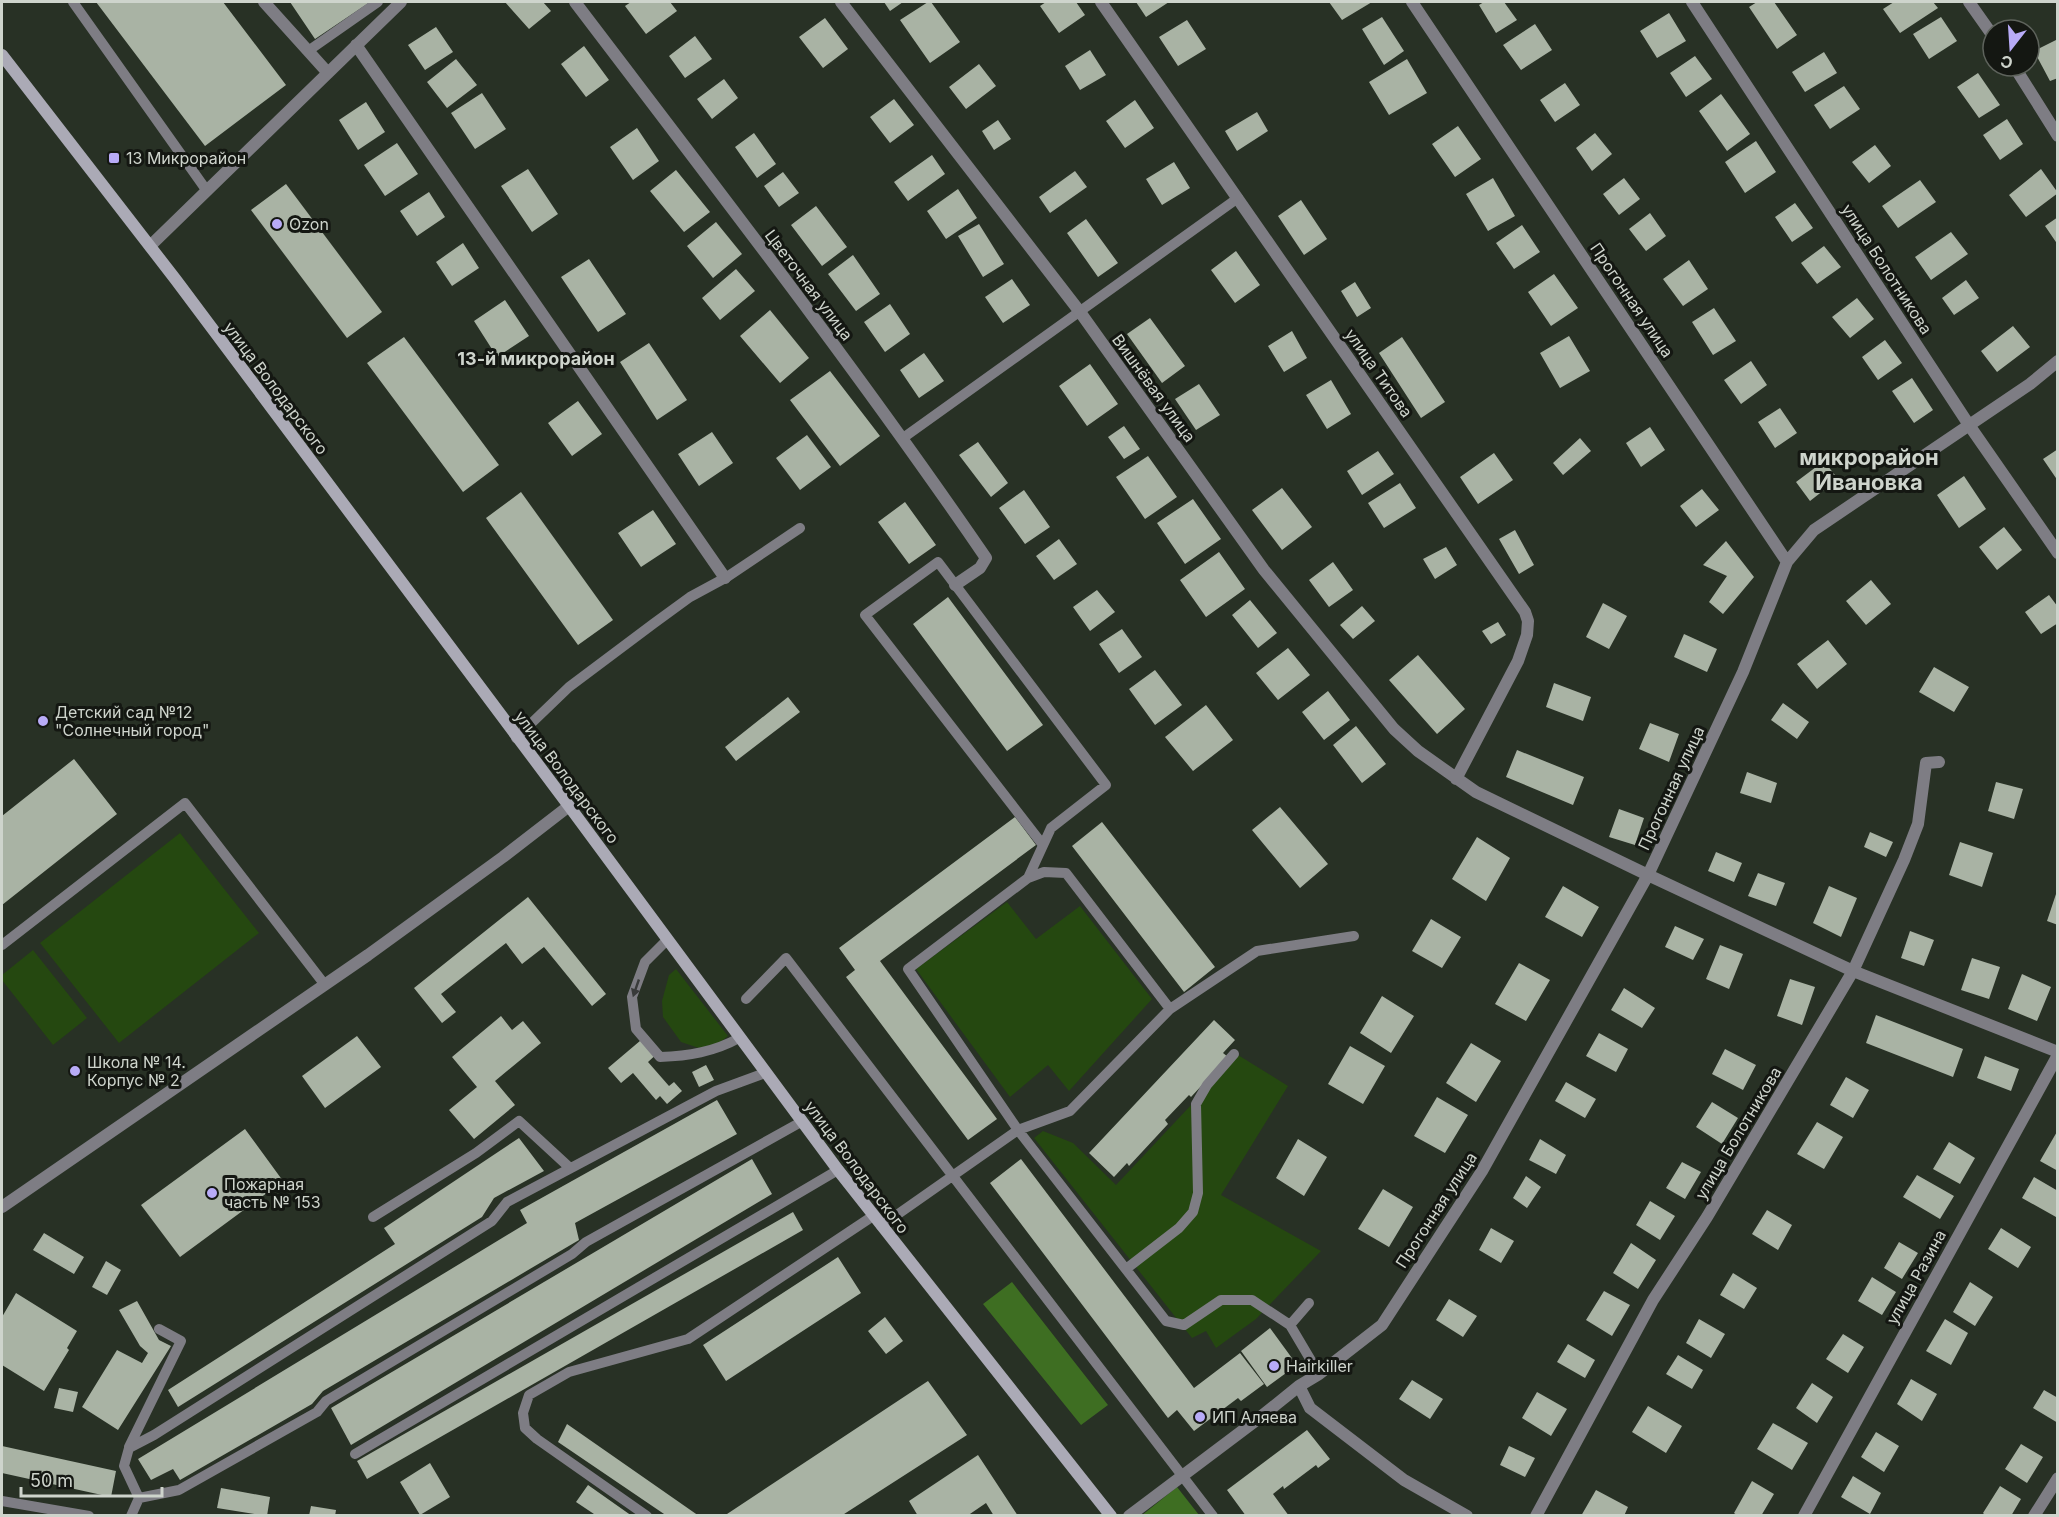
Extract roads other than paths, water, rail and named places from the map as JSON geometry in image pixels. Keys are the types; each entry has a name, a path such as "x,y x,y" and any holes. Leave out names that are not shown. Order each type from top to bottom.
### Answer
{"main road":[{"name":"улица Володарского","path":"2,54 150,246 801,1122 1111,1515"}],"street":[{"path":"264,2 328,73"},
{"path":"150,246 401,2"},
{"name":"Цветочная улица","path":"575,2 903,438 986,558 980,568 955,585"},
{"name":"Вишнёвая улица","path":"841,2 1080,312 1264,570 1394,729 1418,751 1476,792 1648,875 1853,971 2058,1053"},
{"name":"улица Титова","path":"1101,2 1525,612 1528,621 1527,635 1518,661 1456,779"},
{"name":"Прогонная улица","path":"1129,1515 1382,1325 1482,1172 1648,875 1743,672 1787,562 1412,2"},
{"name":"улица Болотникова","path":"1692,2 1970,425 2058,553"},
{"path":"1969,2 1981,19"},
{"path":"356,45 725,578"},
{"path":"2022,78 2058,136"},
{"path":"1787,562 1814,530 2030,384 2058,362"},
{"name":"улица Болотникова","path":"1536,1515 1653,1300 1707,1217 1853,971 1918,824 1926,763 1939,762"},
{"path":"2,1207 325,985 503,857 568,806"},
{"name":"улица Разина","path":"1804,1515 2058,1053"},
{"path":"1299,1386 1310,1408 1404,1480 1467,1515"},
{"path":"2034,1515 2058,1478"}],"lane":[{"path":"73,2 207,191"},
{"path":"308,51 378,2"},
{"path":"903,438 1238,198"},
{"path":"516,738 569,687 653,624 690,597 725,578 800,528"},
{"path":"1028,878 1051,828 1106,785 938,562 866,615 1043,845"},
{"path":"2,945 185,803 325,985"},
{"path":"1170,1009 1066,873 1044,872 1028,878 908,969 1018,1130 1166,1321 1184,1324 1221,1300 1252,1300 1290,1325 1319,1374"},
{"path":"881,1226 1018,1130 1070,1111 1170,1009 1257,951 1354,936"},
{"path":"667,940 645,962 632,997 636,1029 660,1057 690,1056 726,1046 739,1038"},
{"path":"746,999 786,958 1213,1515"},
{"path":"1126,1269 1179,1228 1193,1212 1198,1194 1196,1104 1207,1085 1234,1054"},
{"path":"129,1448 154,1435 492,1221 507,1202 716,1091 765,1073"},
{"path":"373,1217 476,1153 519,1121 570,1168"},
{"path":"139,1498 179,1490 317,1412 326,1401 572,1254 586,1242 801,1122"},
{"path":"355,1454 838,1170"},
{"path":"647,1515 537,1439 525,1428 523,1413 529,1395 569,1372 688,1339 873,1216"},
{"path":"1290,1325 1309,1303"},
{"path":"139,1498 124,1467 129,1448 181,1341 159,1329"},
{"path":"131,1515 139,1498"},
{"path":"2,1500 89,1515"}],"place":[{"name":"13 Микрорайон","path":"114,158"},
{"name":"Ozon","path":"277,224"},
{"name":"Детский сад №12 \"Солнечный город\"","path":"43,721"},
{"name":"Школа № 14. Корпус № 2","path":"75,1071"},
{"name":"Пожарная часть № 153","path":"212,1193"},
{"name":"Hairkiller","path":"1274,1366"},
{"name":"ИП Аляева","path":"1200,1417"}],"district":[{"name":"13-й микрорайон","path":"536,358"},
{"name":"микрорайон Ивановка","path":"1869,470"}]}
